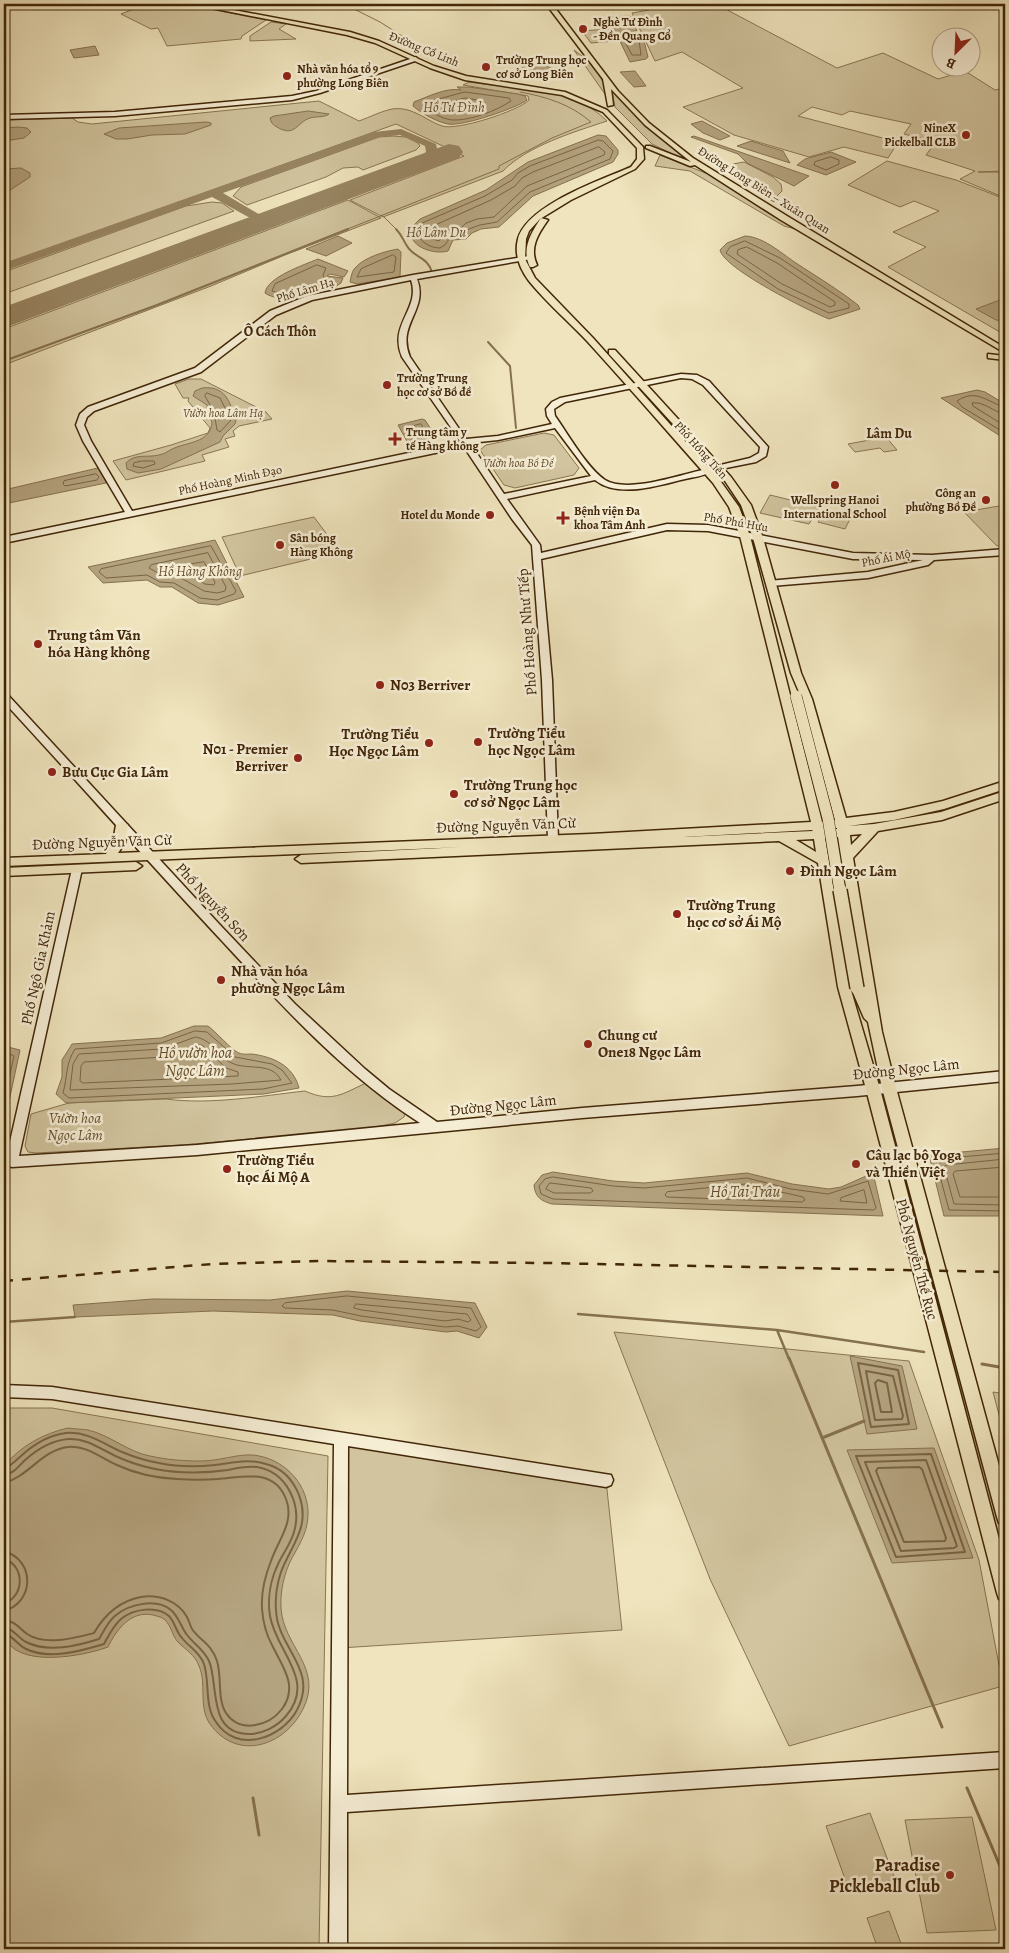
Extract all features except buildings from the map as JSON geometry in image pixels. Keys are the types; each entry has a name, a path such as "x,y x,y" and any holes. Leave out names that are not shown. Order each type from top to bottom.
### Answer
{"main road":[{"name":"Đường Cổ Linh","path":"194,4 348,33 377,42 416,59 482,82 554,91 596,106 610,116 640,147 640,166"},
{"name":"Đường Cổ Linh","path":"213,4 349,30 384,40 435,66 475,76 546,86 588,96 611,109 648,147"},
{"name":"Đường Long Biên – Xuân Quan","path":"549,4 606,79 648,124 690,159 1005,352"},
{"path":"574,37 572,47 593,62"},
{"path":"606,79 610,105"},
{"path":"649,156 648,147 715,175"},
{"path":"525,258 522,239 526,230 537,217 568,198 640,166 649,156 665,154"},
{"path":"784,227 817,238"},
{"name":"Phố Hồng Tiến","path":"525,258 719,468 746,505 758,538 796,673 807,698 843,828"},
{"name":"Phố Hồng Tiến","path":"525,258 532,279 590,340 707,470 734,507 745,536 819,831"},
{"path":"908,304 954,320"},
{"path":"991,356 1005,358"},
{"path":"780,673 796,696"},
{"path":"796,673 796,696 828,818 857,988 857,1032"},
{"name":"Đường Nguyễn Văn Cừ","path":"4,862 109,858 154,861 783,838 843,828 944,805 1005,785"},
{"name":"Đường Nguyễn Văn Cừ","path":"843,828 874,828 942,816 1005,795"},
{"path":"109,858 119,843 122,825"},
{"name":"Phố Nguyễn Thế Rục","path":"843,828 876,1032 889,1088 1005,1517"},
{"path":"848,856 874,828"},
{"name":"Đường Nguyễn Văn Cừ","path":"4,872 154,861 553,839 819,831"},
{"name":"Phố Nguyễn Thế Rục","path":"819,831 838,960 1005,1593"},
{"path":"783,838 823,861"},
{"path":"857,988 876,1032"}],"street":[{"path":"4,117 115,114 293,98 312,94 416,59"},
{"name":"Phố Lâm Hạ","path":"130,514 87,441 80,425 83,416 87,412 107,402 198,370 267,316 286,307 332,292 525,258"},
{"name":"Phố Hoàng Như Tiếp","path":"413,277 417,284 417,294 401,332 400,345 406,357 536,545 547,680 553,839"},
{"path":"707,470 626,488 610,485 597,476 557,425 550,412 552,405 557,402 630,386 685,376 699,379 706,383 764,448 763,454 758,459 719,468"},
{"name":"Phố Hoàng Minh Đạo","path":"4,540 557,425"},
{"path":"502,497 597,476"},
{"name":"Phố Phú Hựu","path":"537,557 667,527 708,528 853,556 932,558"},
{"name":"Phố Ái Mộ","path":"771,583 868,575 925,563 932,558 1005,552"},
{"name":"Phố Nguyễn Sơn","path":"4,696 213,926 341,1054 414,1114 437,1128"},
{"name":"Phố Ngô Gia Khảm","path":"8,1161 77,868"},
{"name":"Đường Ngọc Lâm","path":"8,1161 197,1150 582,1113 873,1090 1005,1076"},
{"path":"412,1130 419,1122 414,1114"},
{"path":"4,1391 52,1393 606,1480"},
{"path":"338,1949 341,1439"},
{"path":"339,1804 1005,1760"}],"green space":[{"path":"181,4 266,20 242,36 241,39 167,46 158,28 151,29 121,14 136,8 165,9"},
{"path":"643,4 716,4 837,68 883,53 932,76 932,78 976,78 995,90 1005,88 1005,171 978,172 1005,172 1005,198 960,179 975,171 926,155 936,142 904,134 911,124 850,111 842,115 812,107 798,116 898,142 888,158 844,147 809,157 734,135 683,107 743,88 682,52 655,61 632,13 649,10"},
{"path":"271,22 286,24 279,29 296,39 250,41 250,36"},
{"path":"609,29 615,41 591,43 582,31"},
{"path":"574,50 600,75 607,97"},
{"path":"469,82 523,88 560,95 577,101 607,121 538,147 513,162 503,171 383,217 350,200 464,156 396,124 4,265 4,120 72,118 78,122 92,124 319,101 359,121 388,110 399,109 412,111 442,126 450,127 487,119 513,109 529,100 528,96 463,85"},
{"path":"611,87 643,123 707,171 652,144 615,107"},
{"path":"379,137 406,137 420,146 416,150 363,170 358,167 343,168 326,177 247,205 233,196 241,187"},
{"path":"660,155 708,174 799,230 784,226 690,171 655,166"},
{"path":"887,161 956,180 1005,199 1005,335 888,267 926,247 893,232 939,211 914,201 900,207 848,185"},
{"path":"744,162 773,177 781,184 782,191 775,198 774,202 717,167"},
{"path":"348,200 381,218 211,286 4,365 4,329"},
{"path":"212,202 222,203 234,211 4,294 4,272 186,206"},
{"name":"Vườn hoa Lâm Hạ","path":"189,379 201,379 266,412 272,419 239,426 233,431 235,436 225,439 229,447 202,455 205,461 126,480 113,461 208,433 210,428 188,401 189,398 183,398 175,384"},
{"name":"Vườn hoa Bồ Đề","path":"544,433 554,435 579,468 574,475 515,488 504,485 480,450 486,445"},
{"path":"886,437 897,450 884,452 880,448 855,452 848,444"},
{"path":"770,495 819,507 809,524 760,513"},
{"path":"1005,505 1005,549 996,545 964,512"},
{"path":"825,510 851,517 845,529 818,522"},
{"name":"Sân bóng Hàng Không","path":"314,517 340,552 240,576 222,537"},
{"name":"Vườn hoa Ngọc Lâm","path":"366,1083 405,1112 404,1117 395,1123 366,1129 182,1145 36,1153 28,1152 25,1146 31,1114 69,1103 166,1099 200,1101 305,1091 314,1095 330,1097 343,1094"},
{"path":"900,1167 905,1170 1005,1544 1005,1564"},
{"path":"614,1332 909,1361 979,1560 1003,1686 789,1746 710,1579"},
{"path":"993,1392 1005,1394 1005,1427 1002,1426"},
{"path":"4,1408 52,1408 328,1456 319,1949 4,1949"},
{"path":"341,1439 606,1480 622,1630 340,1648"},
{"path":"870,1813 895,1879 850,1893 826,1826"},
{"name":"Paradise Pickleball Club","path":"972,1817 996,1930 927,1933 905,1820"},
{"path":"889,1911 903,1949 878,1949 867,1918"}],"water":[{"path":"630,16 637,31 615,33 607,17"},
{"path":"638,34 643,37 648,57 646,59 630,62 617,35"},
{"path":"95,46 99,55 74,58 70,50"},
{"path":"540,63 554,69 557,78 546,79 523,76 522,68 524,65"},
{"path":"635,71 646,86 634,87 620,72"},
{"name":"Hồ Tư Đình","path":"457,87 518,94 525,96 527,100 512,108 489,116 455,124 448,124 434,119 413,106 414,102 437,93 455,89 461,90"},
{"path":"308,111 329,114 310,118 288,131 274,125 270,118 274,116"},
{"path":"702,121 730,136 720,140 703,133 691,124"},
{"path":"211,123 211,125 185,134 116,139 104,134 119,128"},
{"path":"4,128 27,128 31,132 24,138 4,141"},
{"name":"Hồ Lâm Du","path":"598,135 606,136 618,150 618,154 613,162 533,196 499,227 481,229 472,233 466,239 453,240 448,251 442,252 423,248 413,240 411,228 420,219 486,190 528,162"},
{"path":"694,136 809,176 794,186 747,163 738,154 691,137"},
{"path":"751,141 783,151 790,163 737,146"},
{"path":"831,152 856,162 826,175 797,165 805,159"},
{"path":"21,168 30,173 30,177 4,194 4,169"},
{"path":"338,236 352,243 326,256 306,249"},
{"path":"745,236 760,240 774,247 844,294 858,305 860,309 829,319 804,308 751,278 736,268 725,258 720,250 727,243"},
{"path":"398,249 401,252 400,277 357,284 350,282 354,270 360,263 376,255"},
{"path":"318,259 348,271 344,277 330,274 327,276 343,278 341,283 335,287 309,294 289,297 280,298 265,293 267,287 279,277"},
{"path":"1005,298 1005,321 996,320 976,309"},
{"path":"202,388 213,388 222,392 228,399 235,415 235,424 223,436 220,442 161,469 138,473 127,469 126,463 133,458 161,454 199,440 208,433 212,422 208,414 207,405 193,396 195,391"},
{"path":"977,390 985,392 1005,404 1005,439 941,398"},
{"path":"422,419 425,420 436,437 426,441 408,443 398,425"},
{"path":"102,467 106,483 4,504 4,490"},
{"name":"Hồ Hàng Không","path":"215,540 244,597 218,605 198,603 172,587 160,587 147,580 103,583 88,567"},
{"name":"Hồ vườn hoa Ngọc Lâm","path":"194,1026 208,1026 239,1053 260,1055 275,1060 292,1073 299,1088 264,1094 66,1103 56,1094 62,1077 62,1060 72,1044 161,1038"},
{"path":"4,1046 20,1050 8,1106 4,1106"},
{"path":"1005,1148 1005,1216 944,1216 929,1155"},
{"name":"Hồ Tai Trâu","path":"553,1172 613,1181 644,1183 747,1173 792,1184 829,1189 841,1187 873,1173 883,1216 552,1204 539,1198 534,1185 542,1175"},
{"path":"347,1291 475,1303 487,1327 479,1338 457,1331 446,1332 360,1321 333,1315 213,1311 75,1317 73,1305 153,1299 270,1300"},
{"path":"850,1356 902,1366 917,1429 867,1434"},
{"path":"68,1428 96,1432 134,1451 163,1458 202,1461 247,1455 264,1457 283,1466 297,1481 306,1499 308,1517 304,1535 285,1576 281,1608 283,1622 301,1657 309,1681 308,1694 303,1709 295,1722 285,1732 273,1740 260,1745 247,1746 233,1743 221,1736 206,1717 201,1673 197,1662 176,1640 167,1622 153,1615 145,1614 131,1618 115,1634 108,1647 83,1654 50,1657 35,1656 21,1652 10,1645 4,1634 3,1627 8,1580 3,1550 4,1466 18,1452 41,1437"},
{"path":"934,1448 973,1558 892,1563 847,1450"}],"waterway":[{"path":"344,4 380,22 443,62"},
{"path":"382,215 499,169 499,166 552,138 591,122 575,110 558,102 520,92"},
{"path":"345,230 382,215"},
{"path":"382,215 400,233 410,250 427,263 432,272"},
{"path":"4,361 157,305 348,229"},
{"path":"488,342 510,366 516,428"},
{"path":"578,1314 777,1330"},
{"path":"4,1322 75,1317"},
{"path":"777,1330 924,1352"},
{"path":"777,1330 789,1359"},
{"path":"789,1358 822,1438"},
{"path":"982,1364 1005,1368"},
{"path":"822,1438 864,1421"},
{"path":"822,1438 942,1727"},
{"path":"967,1788 1005,1878"},
{"path":"253,1798 259,1835"}],"taxiway":[{"path":"4,267 378,134 401,132 429,144 432,146 432,153 423,162"},
{"path":"214,193 263,221"}],"runway":[{"path":"4,318 449,152"}],"railway":[{"path":"4,1281 212,1264 319,1261 546,1263 1005,1272"}],"place":[{"name":"Nghè Tư Đình - Đền Quang Cổ","path":"583,29"},
{"name":"Trường Trung học cơ sở Long Biên","path":"486,67"},
{"name":"Nhà văn hóa tổ 9 phường Long Biên","path":"287,76"},
{"name":"NineX Pickelball CLB","path":"966,135"},
{"name":"Trường Trung học cơ sở Bồ đề","path":"387,385"},
{"name":"Trung tâm y tế Hàng không","path":"395,439"},
{"name":"Wellspring Hanoi International School","path":"835,485"},
{"name":"Công an phường Bồ Đề","path":"986,500"},
{"name":"Hotel du Monde","path":"490,515"},
{"name":"Bệnh viện Đa khoa Tâm Anh","path":"563,518"},
{"name":"Sân bóng Hàng Không","path":"280,545"},
{"name":"Trung tâm Văn hóa Hàng không","path":"38,644"},
{"name":"N03 Berriver","path":"380,685"},
{"name":"Trường Tiểu học Ngọc Lâm","path":"478,742"},
{"name":"Trường Tiểu Học Ngọc Lâm","path":"429,743"},
{"name":"N01 - Premier Berriver","path":"298,758"},
{"name":"Bưu Cục Gia Lâm","path":"52,772"},
{"name":"Trường Trung học cơ sở Ngọc Lâm","path":"454,794"},
{"name":"Đình Ngọc Lâm","path":"790,871"},
{"name":"Trường Trung học cơ sở Ái Mộ","path":"677,914"},
{"name":"Nhà văn hóa phường Ngọc Lâm","path":"221,980"},
{"name":"Chung cư One18 Ngọc Lâm","path":"588,1044"},
{"name":"Câu lạc bộ Yoga và Thiền Việt","path":"856,1164"},
{"name":"Trường Tiểu học Ái Mộ A","path":"227,1169"},
{"name":"Paradise Pickleball Club","path":"950,1875"}],"district":[{"name":"Ô Cách Thôn","path":"280,331"},
{"name":"Lâm Du","path":"889,433"}]}
